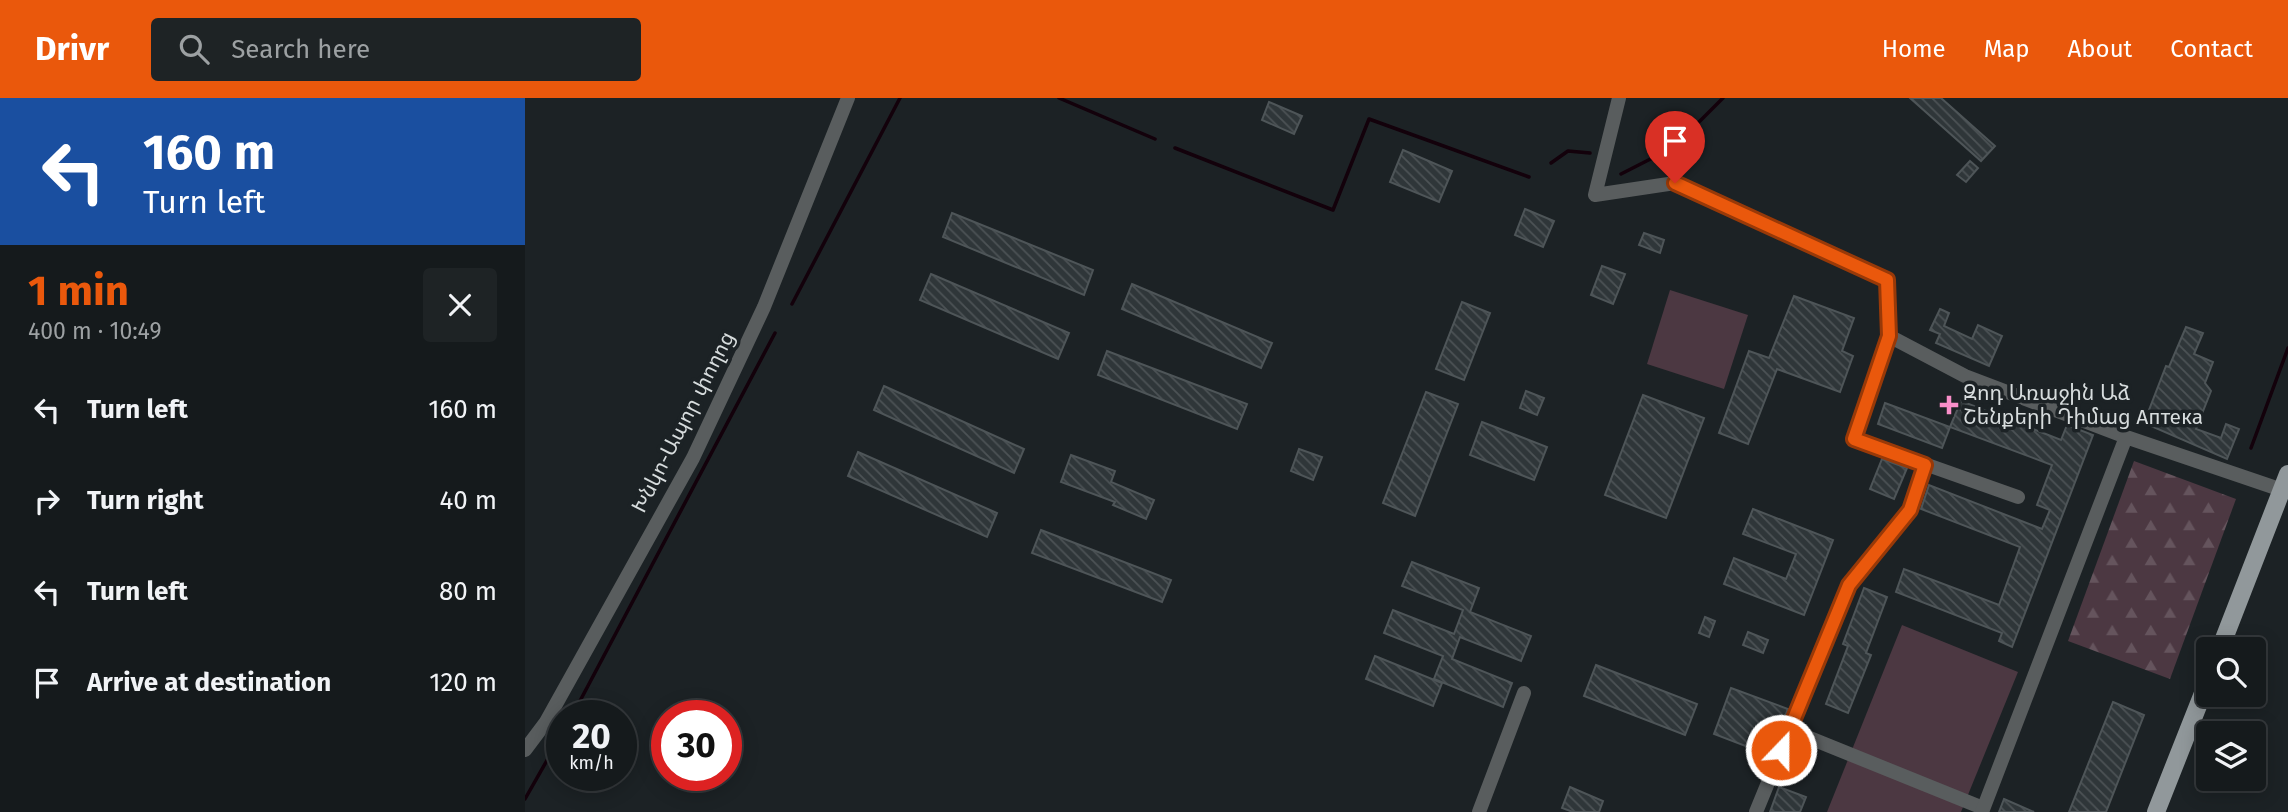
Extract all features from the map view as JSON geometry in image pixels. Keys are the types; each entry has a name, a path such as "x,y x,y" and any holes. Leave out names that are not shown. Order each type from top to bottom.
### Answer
{"main road":[{"path":"2225,637 2285,482"},
{"path":"2157,812 2198,707"}],"street":[{"name":"Խնկո-Ապոր փողոց","path":"525,750 546,722 693,458 764,307 848,98"},
{"path":"1619,98 1595,195 1675,183 1887,280 1889,336 1854,439 2018,497"},
{"path":"1889,336 1965,376 2126,437 2285,482"},
{"path":"1790,730 1982,810 2126,437"},
{"path":"1756,812 1849,585 1910,510 1925,465"},
{"path":"1479,812 1521,707 1524,693"}],"green space":[{"path":"1670,290 1748,315 1724,389 1647,364"},
{"path":"2134,461 2236,499 2170,679 2068,641"},
{"path":"1902,625 2018,672 1961,812 1827,812"}],"building":[{"path":"1910,98 1941,98 1995,146 1981,161"},
{"path":"1269,102 1302,116 1294,134 1262,120"},
{"path":"1403,150 1452,171 1439,202 1390,182"},
{"path":"1970,161 1978,168 1966,182 1957,175"},
{"path":"1525,209 1554,221 1543,247 1515,235"},
{"path":"952,213 1093,270 1084,295 943,237"},
{"path":"1644,233 1664,240 1660,253 1639,245"},
{"path":"1602,266 1625,274 1613,304 1591,295"},
{"path":"931,274 1069,333 1058,359 920,300"},
{"path":"1132,284 1272,343 1261,368 1122,309"},
{"path":"1794,296 1854,318 1842,351 1853,356 1840,392 1777,369 1748,444 1719,433 1749,351 1769,358"},
{"path":"1462,302 1490,313 1464,380 1436,369"},
{"path":"1940,309 1949,313 1944,326 1972,339 1978,325 2002,336 1989,366 1936,343 1940,334 1930,330"},
{"path":"2186,327 2203,333 2194,354 2213,362 2205,383 2211,391 2196,429 2221,438 2226,424 2239,429 2227,459 2144,423 2166,366 2169,367"},
{"path":"1107,351 1247,404 1237,429 1098,375"},
{"path":"884,386 1024,449 1014,473 874,410"},
{"path":"1526,391 1544,398 1537,415 1520,408"},
{"path":"1426,392 1458,404 1415,516 1383,503"},
{"path":"1643,395 1704,418 1666,518 1605,495"},
{"path":"1961,401 2061,440 2067,425 2093,435 2012,647 1999,641 2002,633 1896,592 1904,569 1999,605 2020,547 1921,509 1929,485 2042,529 2050,510 2037,505 2052,465 1950,427"},
{"path":"1885,403 1950,427 1942,448 1878,424"},
{"path":"1482,422 1547,447 1534,480 1470,455"},
{"path":"1299,449 1322,457 1313,480 1291,471"},
{"path":"858,452 997,513 987,537 848,476"},
{"path":"1071,455 1115,471 1111,482 1154,500 1146,519 1113,505 1115,502 1061,482"},
{"path":"1882,459 1907,468 1894,499 1870,489"},
{"path":"1753,509 1833,540 1804,615 1724,584 1734,558 1786,579 1796,554 1743,534"},
{"path":"1041,530 1171,580 1162,602 1032,553"},
{"path":"1412,562 1479,588 1470,612 1531,636 1521,661 1460,637 1452,659 1512,683 1503,707 1434,679 1443,656 1384,633 1393,610 1454,634 1463,610 1402,586"},
{"path":"1864,588 1887,597 1866,653 1871,655 1848,713 1826,704 1848,646 1843,644"},
{"path":"1705,617 1715,621 1709,637 1699,633"},
{"path":"1748,632 1768,640 1763,653 1743,645"},
{"path":"1375,656 1442,683 1433,706 1366,679"},
{"path":"1596,665 1697,704 1685,735 1584,696"},
{"path":"1731,688 1788,709 1769,755 1714,734"},
{"path":"2113,702 2144,715 2106,812 2069,812"},
{"path":"1570,787 1603,801 1599,812 1573,812 1562,808"},
{"path":"1779,787 1806,797 1800,812 1770,812"},
{"path":"2004,799 2034,812 1999,812"}],"waterway":[{"path":"792,304 900,98"},
{"path":"1059,98 1155,139"},
{"path":"1621,174 1674,147 1723,98"},
{"path":"1175,148 1333,210 1369,119 1529,177"},
{"path":"1551,163 1568,151 1590,153"},
{"path":"580,700 775,333"},
{"path":"2251,448 2288,348"},
{"path":"525,799 546,762"}],"place":[{"name":"Զոդ Առաջին Աձ Շենքերի Դիմաց Аптека","path":"1949,405"}],"route":[{"path":"1675,183 1887,280 1889,336 1854,439 1925,465 1910,510 1849,585 1781,750"}]}
